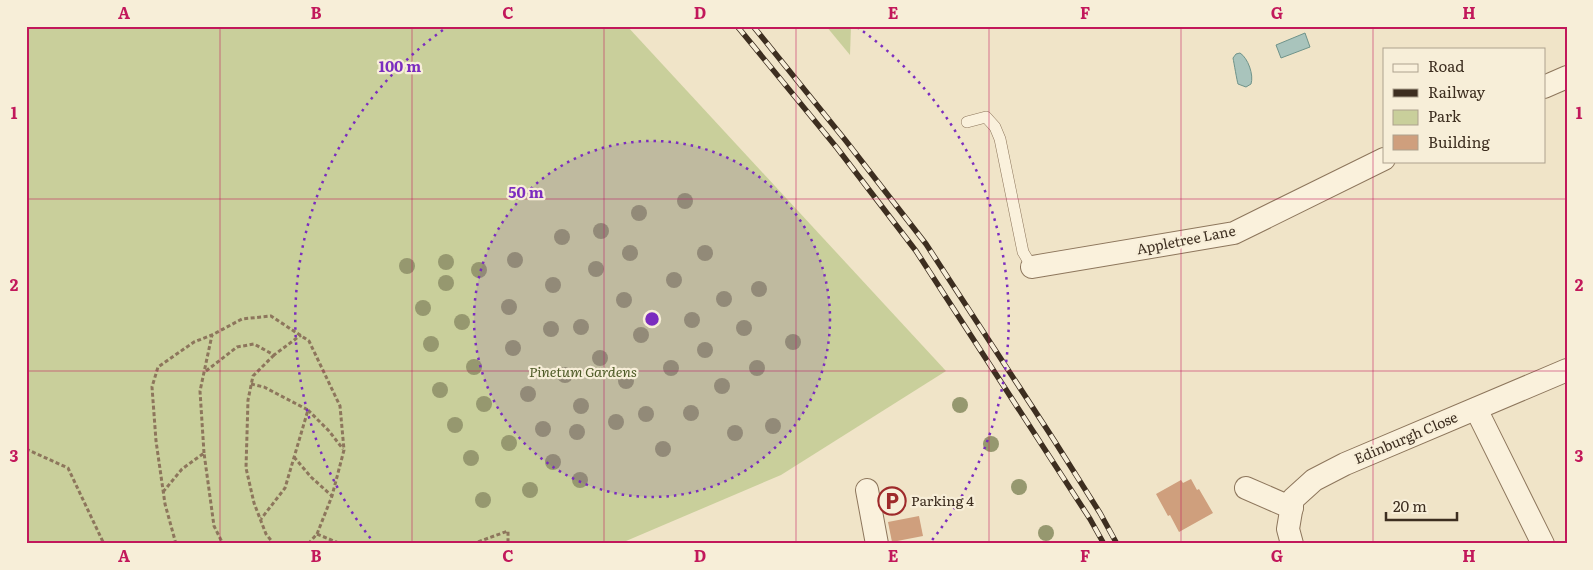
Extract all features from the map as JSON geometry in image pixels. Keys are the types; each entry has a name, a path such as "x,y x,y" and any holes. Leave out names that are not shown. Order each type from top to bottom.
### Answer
{"street":[{"path":"1546,86 1567,77"},
{"name":"Appletree Lane","path":"1032,267 1234,233 1383,159"},
{"name":"Edinburgh Close","path":"1292,544 1288,530 1293,499 1314,480 1345,464 1567,370"},
{"path":"1476,409 1543,544"},
{"path":"1246,488 1292,508"},
{"path":"868,490 877,544"}],"lane":[{"path":"967,122 986,117 998,133 1022,252 1032,267"}],"path":[{"path":"176,544 165,504 156,441 152,387 158,367 194,342 242,319 271,316 309,341 340,406 344,450 332,496 316,534 308,544"},
{"path":"212,335 200,391 204,453 214,526 223,544"},
{"path":"274,544 266,534 254,503 246,468 248,400 253,376 274,355 301,335"},
{"path":"205,372 237,347 254,344 274,355"},
{"path":"251,384 264,386 308,410 344,450"},
{"path":"260,519 285,488 308,410"},
{"path":"26,449 68,468 104,544"},
{"path":"163,492 182,469 204,453"},
{"path":"294,457 311,477 332,496"},
{"path":"472,544 508,531 508,544"},
{"path":"316,534 341,544"}],"green space":[{"name":"Pinetum Gardens","path":"26,26 627,26 946,371 781,475 619,544 26,544"},
{"path":"826,26 851,26 850,55"}],"water":[{"path":"1305,33 1310,47 1281,58 1276,45"},
{"path":"1240,53 1246,59 1251,72 1251,84 1246,87 1238,84 1233,58 1236,54"}],"building":[{"path":"1191,479 1213,513 1179,532 1156,494 1181,480 1183,483"},
{"path":"919,516 923,536 892,542 888,522"}],"railway":[{"path":"737,26 837,148 916,251 1090,519 1104,544"},
{"path":"753,26 926,244 1052,437 1100,513 1117,544"}],"place":[{"name":"Parking 4","path":"892,501"}]}
